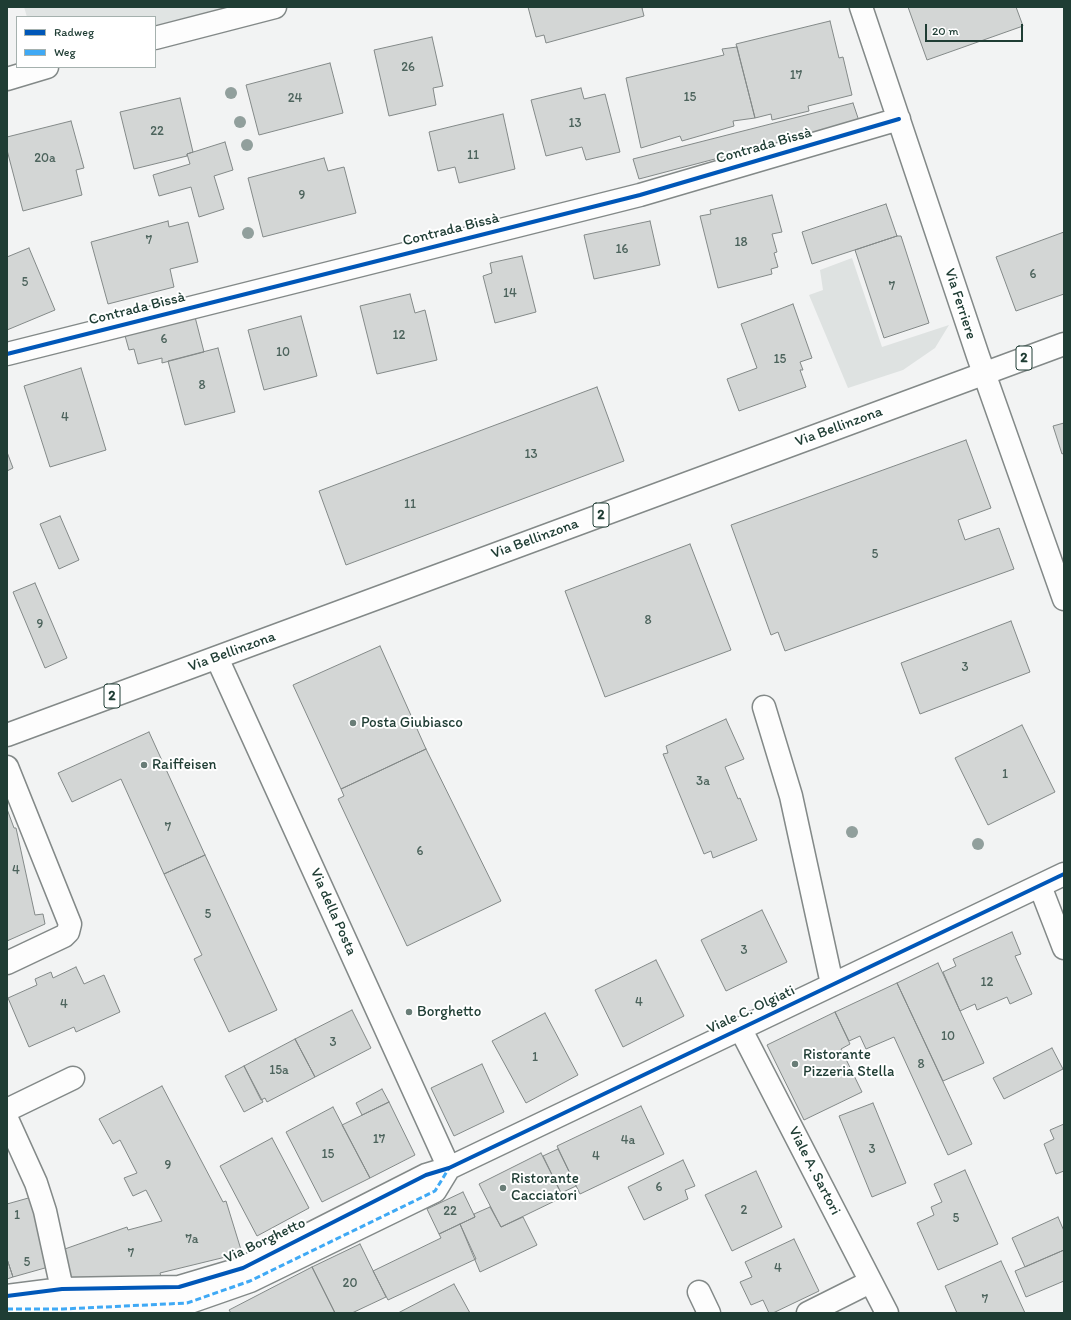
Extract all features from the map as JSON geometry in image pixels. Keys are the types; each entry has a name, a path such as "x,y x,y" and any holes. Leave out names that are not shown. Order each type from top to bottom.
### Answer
{"street":[{"path":"156,38 274,7"},
{"name":"Via Ferriere","path":"861,7 984,373 1064,599"},
{"path":"7,79 44,68"},
{"name":"Contrada Bissà","path":"7,354 640,195 899,119"},
{"name":"Via Bellinzona","path":"7,735 1064,344"},
{"name":"Via della Posta","path":"217,658 449,1168"},
{"path":"764,707 791,796 832,984"},
{"path":"7,767 70,924 68,932 64,936 7,963"},
{"name":"Viale C. Olgiati","path":"449,1168 1064,874"},
{"path":"1040,886 1064,948"},
{"name":"Viale A. Sartori","path":"740,1028 887,1313"},
{"path":"7,1110 73,1078"},
{"path":"7,1119 36,1183 45,1211 62,1299"},
{"name":"Via Borghetto","path":"7,1310 62,1299 179,1287 243,1268 426,1175 449,1168"},
{"path":"808,1313 870,1282"},
{"path":"699,1292 709,1313"},
{"name":"Via Borghetto","path":"7,1296 62,1299"}],"shaded area":[{"path":"24,7 275,7 156,38 156,16 27,16"},
{"path":"852,258 882,347 949,325 935,348 903,370 848,388 809,295 823,290 820,270"}],"building":[{"path":"528,7 645,7 642,8 644,16 546,43 544,35 536,37"},
{"path":"908,7 1016,7 1023,26 927,60"},
{"path":"830,21 839,58 843,57 852,95 808,106 809,111 772,120 771,114 755,118 736,44"},
{"path":"432,37 443,86 433,88 436,105 389,116 374,50"},
{"path":"737,47 755,118 733,121 734,126 682,141 680,136 641,148 626,78 724,55 722,49"},
{"path":"330,63 343,113 259,135 246,85"},
{"path":"581,88 584,99 605,94 620,152 586,160 582,147 546,156 531,100"},
{"path":"180,98 193,152 187,154 187,156 134,169 120,112"},
{"path":"853,103 859,121 639,179 633,159"},
{"path":"503,114 515,169 459,183 455,167 438,171 429,132"},
{"path":"71,121 84,168 76,170 82,195 23,211 7,150 7,137"},
{"path":"225,142 233,170 214,176 224,209 199,217 191,187 159,196 153,175 190,164 187,154"},
{"path":"324,158 328,171 344,167 356,213 263,237 248,178"},
{"path":"772,195 782,232 772,234 777,252 774,253 778,267 771,269 772,274 718,288 700,216 711,214 710,210"},
{"path":"886,204 897,236 812,264 802,232"},
{"path":"168,221 169,227 188,222 198,262 170,269 174,287 108,304 91,242"},
{"path":"650,221 660,265 594,279 584,235"},
{"path":"1064,232 1064,294 1016,311 996,257"},
{"path":"901,236 929,323 884,338 855,250"},
{"path":"29,248 55,310 7,330 7,257"},
{"path":"522,256 536,312 495,323 483,276 492,273 490,263"},
{"path":"410,294 415,313 425,310 437,360 377,374 360,306"},
{"path":"793,304 812,358 800,362 803,370 800,370 806,387 739,411 727,379 757,368 741,324"},
{"path":"194,313 204,352 162,363 162,358 138,364 134,349 129,350 124,332"},
{"path":"301,316 317,376 264,390 248,330"},
{"path":"218,348 235,412 185,425 168,361"},
{"path":"81,368 106,450 50,467 24,386"},
{"path":"597,387 624,461 346,565 319,491"},
{"path":"1064,423 1064,453 1062,454 1053,426"},
{"path":"966,440 991,508 958,520 965,540 999,528 1014,569 785,651 778,632 771,635 731,525"},
{"path":"7,452 13,468 7,471"},
{"path":"60,516 79,560 59,569 40,524"},
{"path":"690,544 731,650 605,697 565,591"},
{"path":"35,583 67,658 45,668 13,592"},
{"path":"1011,621 1030,672 920,714 901,663"},
{"path":"380,646 426,749 341,789 293,685"},
{"path":"726,719 744,759 725,767 738,799 740,798 757,840 713,858 711,851 704,854 663,754 668,753 666,746"},
{"path":"1022,725 1055,792 988,825 955,758"},
{"path":"149,732 205,855 164,874 121,779 72,802 58,773"},
{"path":"426,749 501,901 407,946 338,799 344,796 341,789"},
{"path":"7,809 14,828 16,828 35,915 43,914 45,924 7,941"},
{"path":"205,855 277,1010 229,1032 194,959 202,955 164,874"},
{"path":"762,910 787,962 726,991 701,940"},
{"path":"1012,932 1021,954 1015,956 1032,994 1010,1004 1007,997 977,1010 975,1004 960,1011 943,972 956,966 953,959"},
{"path":"656,960 684,1016 623,1047 595,990"},
{"path":"938,963 984,1063 943,1081 897,983"},
{"path":"76,967 84,984 104,975 120,1012 76,1032 74,1027 29,1047 8,998 37,985 35,979 51,972 53,978"},
{"path":"897,983 972,1144 948,1155 894,1037 866,1049 860,1036 849,1041 835,1012"},
{"path":"352,1010 371,1048 315,1077 295,1039"},
{"path":"835,1012 850,1044 841,1049 862,1092 804,1120 767,1045"},
{"path":"545,1013 578,1075 526,1103 492,1041"},
{"path":"295,1039 315,1077 267,1102 265,1098 261,1100 244,1066"},
{"path":"1052,1048 1063,1069 1004,1099 993,1078"},
{"path":"482,1064 504,1112 454,1136 431,1088"},
{"path":"244,1066 263,1102 244,1112 225,1076"},
{"path":"162,1086 223,1202 226,1201 242,1253 160,1273 163,1284 74,1286 62,1250 127,1227 128,1230 162,1221 146,1190 133,1196 124,1178 137,1173 120,1140 113,1144 99,1119"},
{"path":"382,1089 389,1102 362,1115 356,1103"},
{"path":"389,1102 415,1155 370,1178 342,1125"},
{"path":"873,1103 906,1183 872,1197 839,1116"},
{"path":"641,1106 664,1154 580,1194 557,1146"},
{"path":"333,1107 370,1178 322,1202 286,1132"},
{"path":"1064,1124 1064,1171 1056,1174 1044,1144 1054,1139 1050,1130"},
{"path":"272,1138 309,1208 257,1236 220,1166"},
{"path":"558,1149 576,1186 561,1193 543,1156"},
{"path":"541,1153 563,1197 501,1227 479,1184"},
{"path":"683,1160 695,1186 685,1190 688,1199 644,1220 628,1187"},
{"path":"965,1170 998,1244 938,1270 917,1223 934,1215 931,1207 942,1202 934,1184"},
{"path":"756,1171 782,1227 732,1251 705,1195"},
{"path":"463,1192 475,1217 439,1234 427,1209"},
{"path":"32,1197 52,1266 13,1277 7,1259 7,1204"},
{"path":"490,1207 501,1227 523,1217 537,1245 480,1272 460,1224 475,1217 474,1214"},
{"path":"1058,1217 1064,1231 1064,1250 1025,1267 1012,1238"},
{"path":"460,1224 476,1259 388,1300 373,1271 441,1238 439,1234"},
{"path":"794,1239 819,1291 773,1313 769,1313 763,1300 751,1305 740,1282 752,1277 745,1262"},
{"path":"360,1244 386,1297 352,1313 335,1313 312,1267"},
{"path":"1064,1250 1064,1281 1026,1297 1015,1271"},
{"path":"7,1259 13,1277 7,1279"},
{"path":"1001,1261 1025,1313 957,1313 945,1286"},
{"path":"312,1267 335,1313 231,1313 229,1310"},
{"path":"454,1284 470,1313 398,1313"}],"marked path":[{"path":"7,1309 63,1309 187,1303 250,1281 435,1191 449,1168"}],"cycle path":[{"path":"7,354 640,195 899,119"},
{"path":"7,1296 62,1289 179,1287 243,1268 426,1175 449,1168 1064,874"}],"place":[{"name":"Posta Giubiasco","path":"353,723"},
{"name":"Raiffeisen","path":"144,765"},
{"name":"Borghetto","path":"409,1012"},
{"name":"Ristorante Pizzeria Stella","path":"795,1064"},
{"name":"Ristorante Cacciatori","path":"503,1188"}]}
